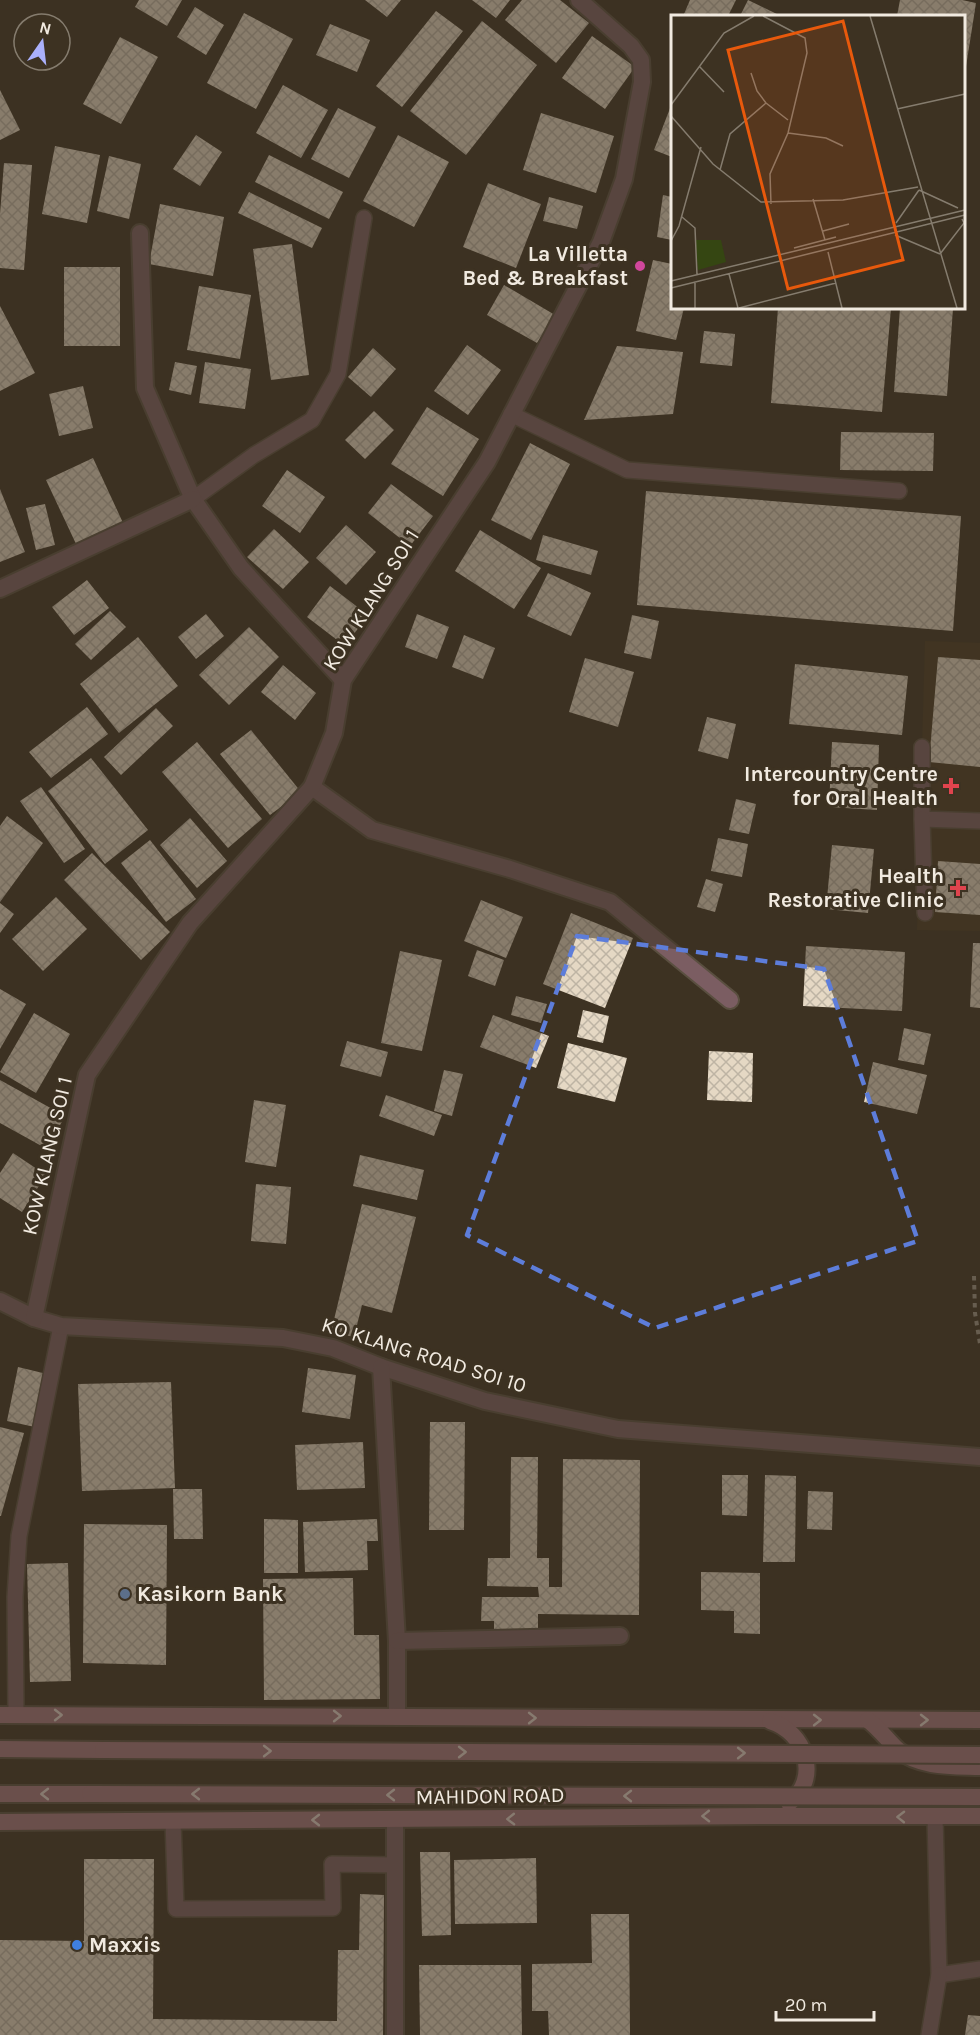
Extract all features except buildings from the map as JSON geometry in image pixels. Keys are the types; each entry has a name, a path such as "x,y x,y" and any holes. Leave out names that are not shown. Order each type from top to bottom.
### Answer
{"main road":[{"path":"8,1715 980,1720"},
{"path":"760,1816 780,1810 795,1799 804,1783 807,1765 802,1747 791,1732 766,1719"},
{"path":"868,1720 907,1756 939,1766 980,1767"},
{"name":"MAHIDON ROAD","path":"0,1749 980,1755"},
{"name":"MAHIDON ROAD","path":"0,1794 980,1797"},
{"path":"973,1816 980,1826"},
{"name":"MAHIDON ROAD","path":"0,1822 973,1816"}],"street":[{"name":"KOW KLANG SOI 1","path":"34,1318 87,1075 190,922 312,787 334,733 344,680 487,462 601,242 624,179 642,82 641,60 631,46 579,0"},
{"path":"140,233 145,388 193,499 241,568 344,680"},
{"path":"0,589 193,499"},
{"path":"312,787 372,830 510,869 610,902 730,1000"},
{"name":"KO KLANG ROAD SOI 10","path":"0,1301 34,1318 62,1326 283,1338 333,1348 381,1367 485,1401 618,1429 980,1457"},
{"path":"381,1367 397,1641 397,1717"},
{"path":"397,1641 620,1636"},
{"path":"395,1820 395,2035"}],"lane":[{"path":"193,499 254,455 312,420 338,374 364,218"},
{"path":"511,414 627,470 899,491"},
{"path":"922,747 925,913"},
{"path":"922,819 980,821"},
{"path":"8,1715 19,1536 62,1326"},
{"path":"929,2035 939,1975 935,1817"},
{"path":"172,1821 176,1909 333,1908 332,1864 395,1864"},
{"path":"939,1975 980,1969"}],"path":[{"path":"974,1276 975,1313 980,1344"}],"highlighted area":[{"path":"577,936 824,969 918,1241 655,1328 467,1235"}],"shaded area":[{"name":"Intercountry Centre for Oral Health","path":"925,641 980,643 980,931 917,930"}],"place":[{"name":"La Villetta Bed & Breakfast","path":"640,266"},
{"name":"Intercountry Centre for Oral Health","path":"951,786"},
{"name":"Health Restorative Clinic","path":"958,888"},
{"name":"Kasikorn Bank","path":"125,1594"},
{"name":"Maxxis","path":"77,1945"}]}
